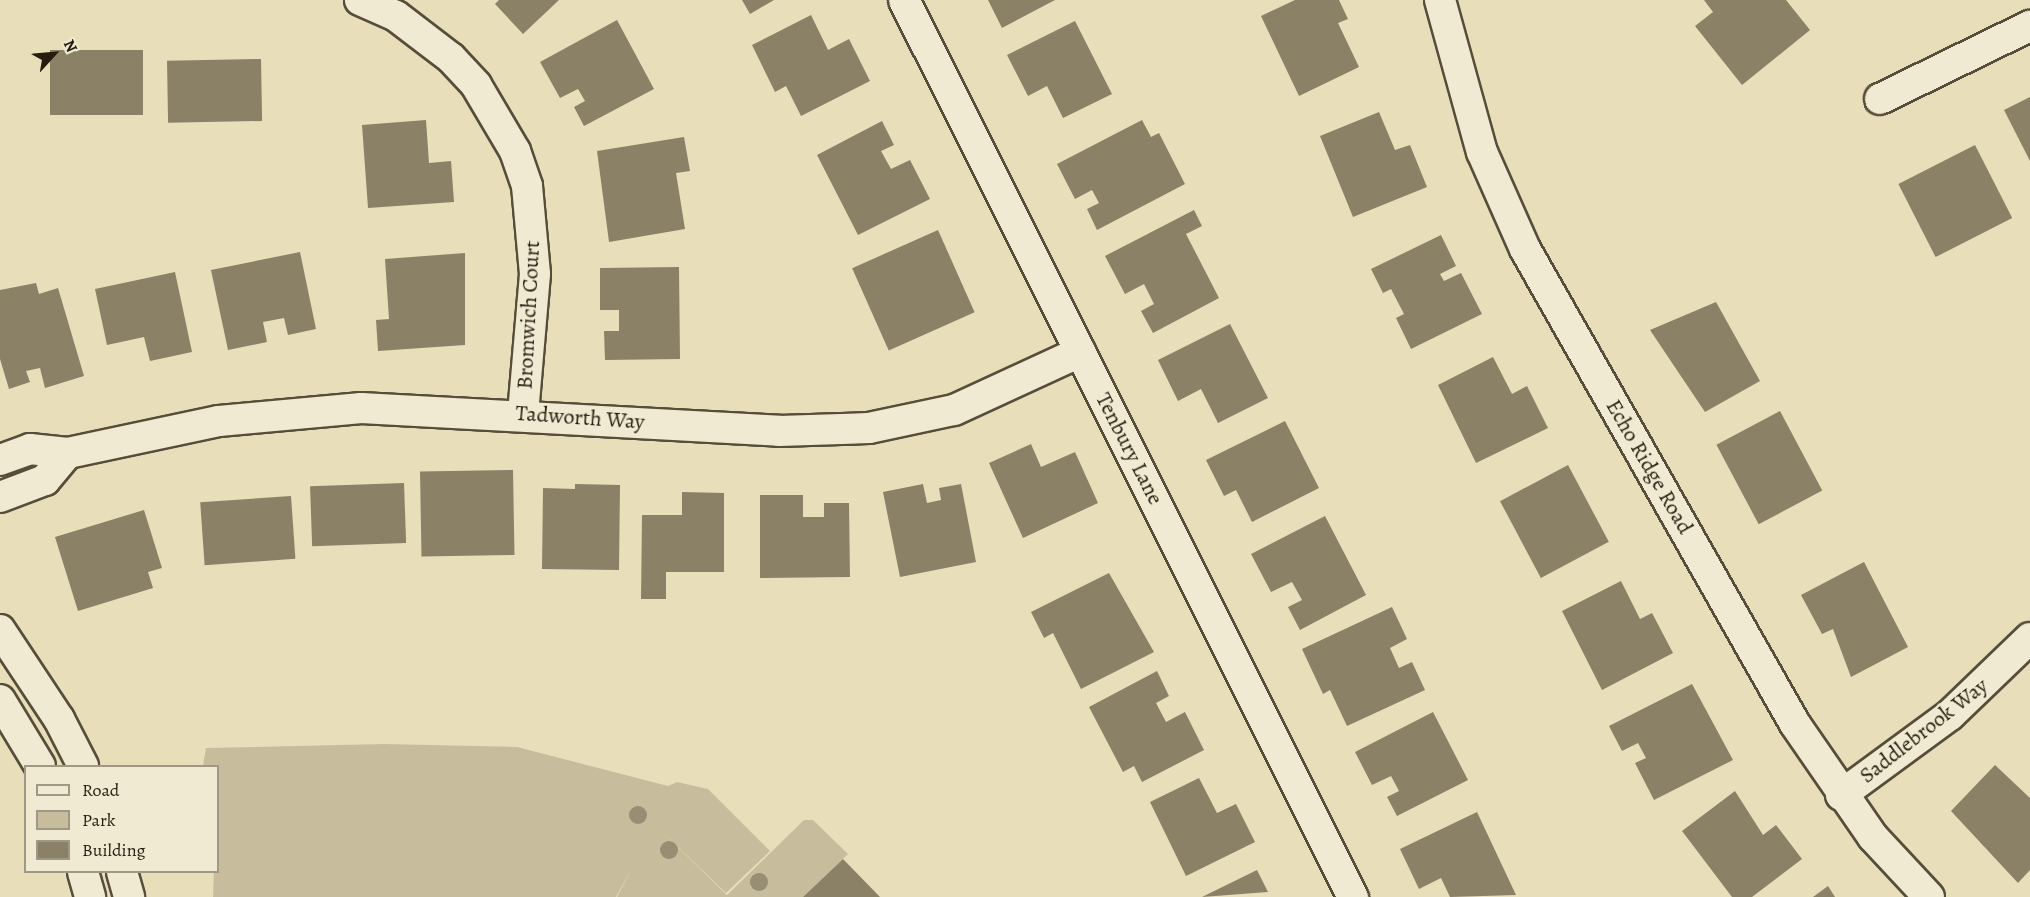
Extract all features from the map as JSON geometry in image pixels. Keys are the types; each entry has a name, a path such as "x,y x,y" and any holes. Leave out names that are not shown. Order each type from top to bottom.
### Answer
{"street":[{"name":"Bromwich Court","path":"360,0 396,16 451,58 487,100 515,151 527,186 535,274 523,415"},
{"name":"Tenbury Lane","path":"904,0 1353,897"},
{"name":"Echo Ridge Road","path":"1440,0 1482,152 1525,249 1841,795 1929,897"},
{"path":"1880,99 2030,26"},
{"name":"Tadworth Way","path":"0,460 30,448 68,453 286,412 406,408 779,431 869,428 954,410 1080,352"},
{"path":"0,497 45,480 68,453"},
{"path":"0,630 59,718 82,765"},
{"name":"Saddlebrook Way","path":"1841,795 1950,715 2030,638"},
{"path":"0,700 38,765"},
{"path":"83,873 90,897"},
{"path":"122,873 129,897"}],"green space":[{"path":"384,744 517,747 668,786 677,782 708,789 770,851 726,893 655,825 727,895 804,820 813,820 848,854 803,897 617,897 633,866 616,897 213,897 214,873 219,873 219,765 203,765 206,748"}],"building":[{"path":"499,0 559,0 523,34 495,4"},
{"path":"742,0 774,0 750,14"},
{"path":"988,0 1055,0 1002,28"},
{"path":"1295,0 1339,0 1348,19 1338,23 1359,67 1299,96 1261,16"},
{"path":"1704,0 1786,0 1810,30 1742,85 1695,26 1713,12"},
{"path":"811,15 828,50 849,39 870,81 801,116 786,86 775,92 752,45"},
{"path":"617,20 654,89 584,126 574,107 585,101 578,89 560,98 540,62"},
{"path":"1075,21 1112,94 1063,118 1047,86 1028,96 1007,55"},
{"path":"50,50 143,50 143,115 50,115"},
{"path":"261,59 262,121 168,123 167,61"},
{"path":"2030,97 2030,161 2004,110"},
{"path":"1379,112 1395,150 1410,145 1427,187 1353,217 1320,136"},
{"path":"426,120 429,163 451,161 454,202 368,208 362,125"},
{"path":"1142,120 1151,137 1159,133 1185,184 1097,230 1087,209 1099,203 1092,190 1075,199 1057,164"},
{"path":"882,121 894,145 881,151 891,169 910,160 930,199 858,235 817,155"},
{"path":"684,137 690,171 676,173 685,229 609,242 597,151"},
{"path":"1975,145 2012,218 1936,257 1898,184"},
{"path":"1194,210 1202,226 1186,234 1219,298 1153,333 1141,311 1154,304 1144,284 1125,294 1105,256"},
{"path":"938,230 975,312 889,350 852,268"},
{"path":"1441,235 1456,266 1440,274 1444,281 1461,273 1482,314 1411,349 1396,318 1404,314 1391,289 1383,293 1371,269"},
{"path":"300,252 316,329 288,335 284,318 263,322 267,342 228,350 211,270"},
{"path":"465,253 465,345 378,351 376,320 389,319 385,259"},
{"path":"679,267 680,359 605,360 604,331 619,331 619,310 600,310 600,268"},
{"path":"175,272 192,352 150,361 144,337 107,345 95,289"},
{"path":"36,283 39,294 58,288 84,376 45,388 40,368 26,371 30,382 9,389 0,359 0,290"},
{"path":"1716,302 1760,381 1705,412 1650,330"},
{"path":"1230,324 1268,398 1218,423 1201,389 1178,401 1158,360"},
{"path":"1493,357 1512,394 1527,386 1548,428 1476,463 1438,385"},
{"path":"1780,411 1822,490 1759,524 1716,445"},
{"path":"1285,421 1319,488 1252,522 1236,490 1224,496 1206,460"},
{"path":"1031,444 1041,467 1075,452 1098,503 1023,538 989,463"},
{"path":"1568,465 1609,542 1541,578 1500,501"},
{"path":"513,470 514,555 421,557 420,472"},
{"path":"404,483 406,543 312,546 310,486"},
{"path":"575,484 620,485 619,570 542,569 543,488 575,489"},
{"path":"923,484 927,503 941,500 939,488 961,484 976,562 900,577 883,492"},
{"path":"682,492 724,493 724,572 666,572 666,599 641,599 642,515 682,515"},
{"path":"760,495 803,495 803,517 824,517 824,503 849,503 850,577 760,578"},
{"path":"291,496 295,559 205,565 200,502"},
{"path":"144,510 162,568 148,572 153,588 78,611 55,537"},
{"path":"1325,516 1366,595 1300,630 1288,607 1302,600 1292,582 1271,592 1251,554"},
{"path":"1864,562 1908,647 1851,677 1833,629 1822,634 1801,595"},
{"path":"1109,573 1154,652 1081,689 1053,633 1044,638 1031,612"},
{"path":"1621,581 1640,619 1652,613 1673,653 1602,690 1562,611"},
{"path":"1392,607 1407,639 1390,648 1399,668 1412,662 1425,690 1347,726 1330,690 1323,694 1302,649"},
{"path":"1157,671 1169,696 1156,703 1166,722 1185,712 1204,750 1142,782 1134,766 1123,772 1089,707"},
{"path":"1692,684 1733,760 1654,800 1635,763 1646,758 1638,743 1622,751 1609,726"},
{"path":"1433,712 1468,780 1397,816 1387,797 1399,791 1391,776 1372,785 1355,752"},
{"path":"1995,765 2030,798 2030,870 2018,883 1951,811"},
{"path":"1199,778 1217,813 1236,804 1255,842 1186,876 1150,802"},
{"path":"1735,791 1763,835 1776,825 1802,859 1752,897 1732,897 1682,831"},
{"path":"1477,812 1516,895 1450,897 1441,878 1419,889 1400,849"},
{"path":"843,859 880,897 803,897"},
{"path":"1257,870 1268,892 1202,897"},
{"path":"1828,886 1835,897 1813,897"}]}
